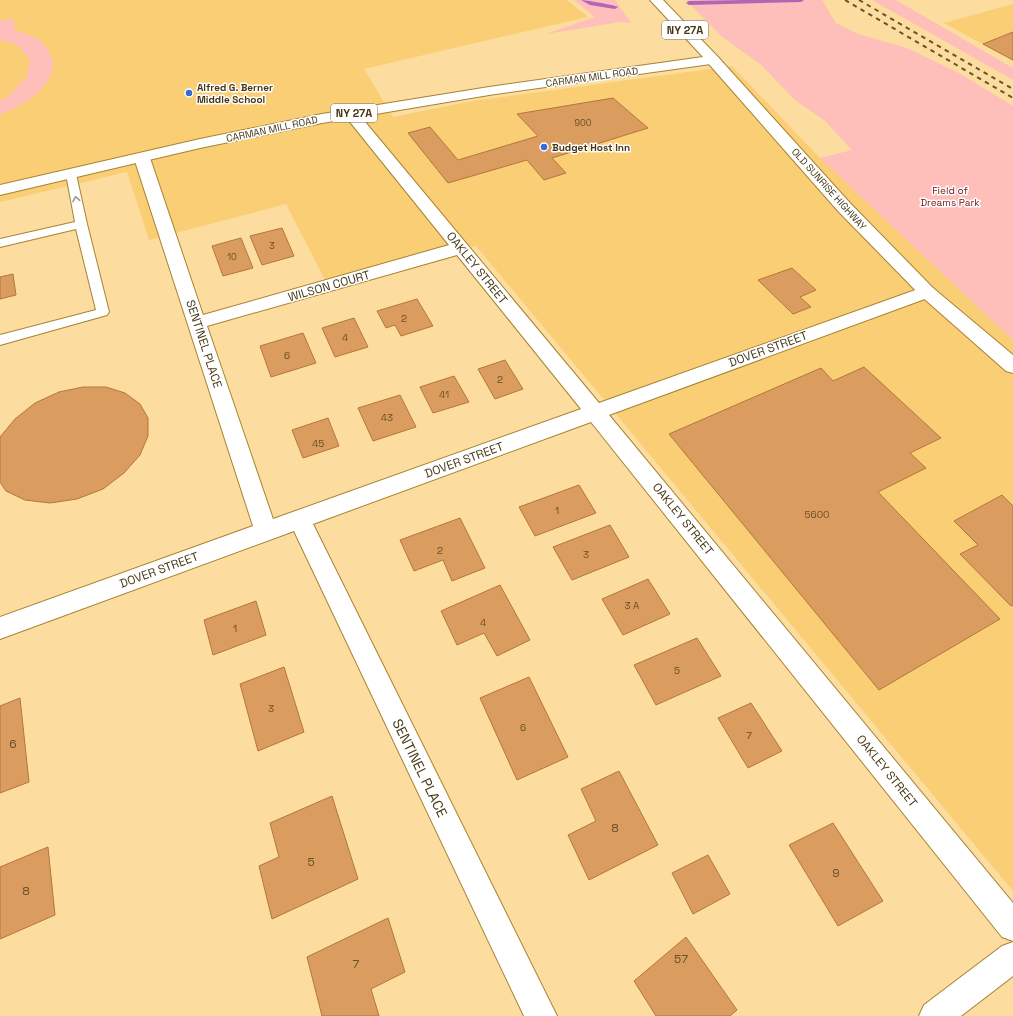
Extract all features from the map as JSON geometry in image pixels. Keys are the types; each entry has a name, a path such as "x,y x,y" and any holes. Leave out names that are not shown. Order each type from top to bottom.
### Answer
{"street":[{"name":"OLD SUNRISE HIGHWAY","path":"656,0 713,60 844,207 927,292 1013,366"},
{"name":"CARMAN MILL ROAD","path":"0,190 266,129 462,95 713,60"},
{"name":"OAKLEY STREET","path":"351,114 596,412 1013,926"},
{"name":"SENTINEL PLACE","path":"142,158 266,531"},
{"name":"WILSON COURT","path":"197,323 460,248"},
{"name":"DOVER STREET","path":"0,628 927,292"},
{"name":"SENTINEL PLACE","path":"299,520 541,1016"},
{"path":"936,1016 1013,957"}],"lane":[{"path":"0,340 103,312 80,224 71,174"},
{"path":"0,243 80,224"}],"shaded area":[{"path":"0,0 567,0 588,17 364,69 393,117 472,101 732,66 820,158 1013,340 1013,891 476,246 330,290 286,204 149,240 127,172 0,202"},
{"path":"1013,4 1013,61 944,23"}],"green space":[{"path":"574,0 615,0 631,23 620,22 546,34 595,17"},
{"name":"Field of Dreams Park","path":"686,0 822,0 836,23 858,34 907,48 959,73 1013,106 1013,340 820,158 852,150 825,121 795,100 760,64 721,36"},
{"path":"872,0 896,0 1013,68 1013,80"},
{"path":"13,18 15,30 35,38 44,45 51,56 53,66 51,75 38,93 18,106 0,115 0,101 8,96 27,77 30,59 16,44 0,40 0,21"}],"building":[{"path":"1013,32 1013,60 983,44"},
{"name":"Budget Host Inn","path":"613,98 648,128 552,158 566,173 544,180 527,160 448,183 408,133 430,127 458,160 538,136 517,114"},
{"path":"282,228 294,256 262,265 250,236"},
{"path":"241,238 253,268 223,276 212,246"},
{"path":"792,268 816,290 800,297 811,307 793,314 758,280"},
{"path":"13,274 16,295 0,299 0,277"},
{"path":"417,299 433,326 401,336 395,325 386,328 377,311"},
{"path":"354,318 368,347 335,357 322,328"},
{"path":"303,333 316,363 271,377 260,346"},
{"path":"505,360 523,389 495,399 478,369"},
{"path":"864,367 941,438 910,453 926,468 878,492 1000,619 879,690 669,434 821,368 833,381"},
{"path":"454,376 469,402 433,413 420,387"},
{"path":"83,387 106,387 125,393 140,404 148,418 148,436 140,455 124,473 103,489 77,499 50,503 25,500 6,491 0,482 0,437 15,419 35,403 59,392"},
{"path":"400,395 416,427 373,441 358,408"},
{"path":"328,418 339,446 303,458 292,430"},
{"path":"579,485 596,513 535,536 519,507"},
{"path":"1002,495 1013,506 1013,605 1011,606 960,554 978,545 954,521"},
{"path":"460,518 485,568 452,581 443,560 414,571 400,540"},
{"path":"610,525 629,557 572,580 553,547"},
{"path":"648,579 670,614 623,635 602,599"},
{"path":"500,585 530,640 497,656 484,633 457,645 441,611"},
{"path":"256,601 266,635 213,655 204,620"},
{"path":"697,638 721,676 656,705 634,665"},
{"path":"284,667 304,732 258,751 240,684"},
{"path":"529,677 568,757 517,780 480,698"},
{"path":"20,698 29,782 0,793 0,706"},
{"path":"751,703 782,751 748,768 718,718"},
{"path":"619,771 658,845 589,880 568,835 596,821 581,789"},
{"path":"332,796 358,879 272,919 259,866 279,857 270,823"},
{"path":"833,823 883,901 838,926 789,845"},
{"path":"48,847 55,915 0,939 0,867"},
{"path":"708,855 730,894 693,914 672,873"},
{"path":"388,918 405,972 371,989 379,1016 322,1016 307,957"},
{"path":"686,937 737,1010 730,1016 656,1016 634,981"}],"waterway":[{"path":"584,0 592,4 615,7"},
{"path":"689,3 801,0"}],"railway":[{"path":"845,0 1013,98"},
{"path":"859,0 1013,89"}],"place":[{"name":"Alfred G. Berner Middle School","path":"189,93"},
{"name":"Budget Host Inn","path":"544,147"}]}
